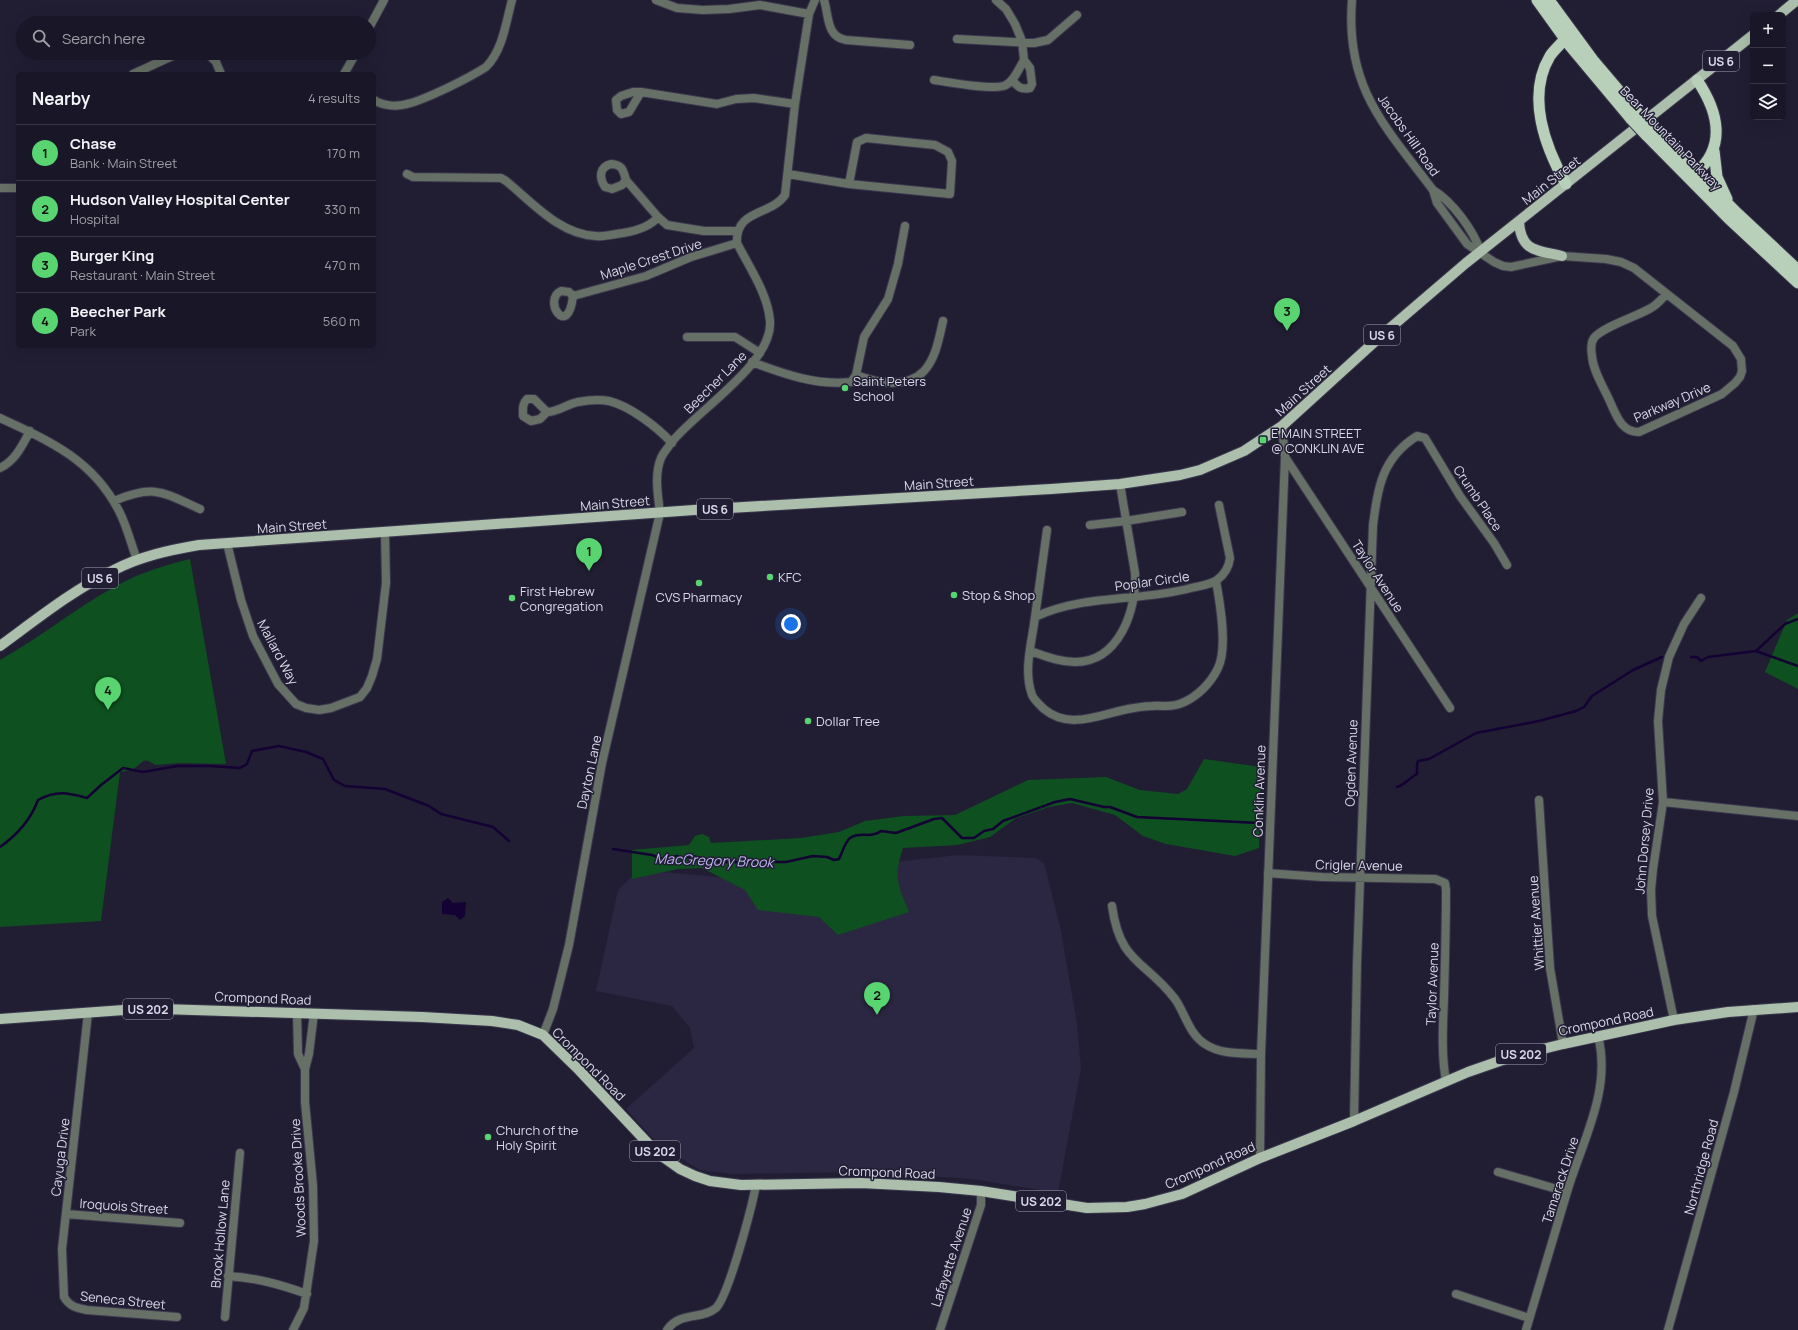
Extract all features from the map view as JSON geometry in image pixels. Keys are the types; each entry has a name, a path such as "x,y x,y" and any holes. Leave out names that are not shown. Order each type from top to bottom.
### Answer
{"highway":[{"name":"Bear Mountain Parkway","path":"1537,0 1564,40 1728,218 1798,283"},
{"name":"Bear Mountain Parkway","path":"1549,0 1635,116"},
{"path":"1564,40 1547,63 1541,85 1540,102 1541,124 1545,139 1554,162 1566,184"},
{"path":"1697,80 1709,99 1714,114 1716,129 1714,148 1717,178 1723,193 1735,211"},
{"name":"Bear Mountain Parkway","path":"1649,132 1696,173 1798,270"},
{"path":"1696,173 1707,164 1714,148"}],"main road":[{"path":"1782,12 1797,0"},
{"name":"Main Street","path":"0,646 76,592 114,570 137,560 170,550 227,543 385,532 1120,484 1180,475 1200,470 1244,451 1282,426 1382,335 1481,252 1750,38"},
{"path":"1518,222 1521,238 1528,246 1532,249 1562,256"},
{"name":"Crompond Road","path":"0,1019 162,1009 297,1012 492,1020 518,1025 543,1035 579,1070 646,1142 667,1161 680,1170 710,1181 756,1185 868,1184 981,1191 1087,1208 1127,1207 1152,1203 1182,1194 1260,1158 1354,1121 1446,1081 1492,1063 1563,1044 1674,1020 1754,1009 1798,1007"}],"street":[{"path":"375,16 384,0"},
{"path":"376,101 387,105 407,104 432,94 486,67 498,50 512,0"},
{"path":"656,0 677,8 703,10 729,9 760,5 809,14"},
{"path":"737,243 738,231 750,216 780,202 785,195 795,104 809,14 815,0"},
{"path":"824,0 832,31 837,38 910,45"},
{"path":"996,0 1006,9 1015,24 1022,41 1024,60 1030,68 1032,84 1030,88 1021,89 1012,80"},
{"name":"Jacobs Hill Road","path":"1352,0 1351,39 1356,64 1364,90 1375,113 1433,190 1437,203 1467,244 1481,252"},
{"path":"957,39 1022,41 1034,43 1048,40 1077,15"},
{"path":"137,72 164,60"},
{"path":"214,60 220,72"},
{"path":"345,72 352,60"},
{"path":"934,80 976,86 1005,86 1012,80 1024,60"},
{"path":"641,92 717,104 736,99 754,98 795,104"},
{"path":"788,174 849,184 950,194 952,161 948,152 935,145 866,138 857,142 849,184"},
{"path":"407,174 413,178 501,178 555,221 570,231 581,234 596,236 630,232 655,222 658,217"},
{"path":"626,180 658,217 667,225 704,231 738,231"},
{"path":"0,188 16,188"},
{"path":"752,362 784,374 822,382 837,384 851,382 856,375 864,337 888,299 898,264 905,226"},
{"name":"Maple Crest Drive","path":"573,296 646,276 691,257 737,243"},
{"name":"Beecher Lane","path":"660,513 657,477 662,457 681,431 741,376 760,353 770,336 768,307 737,243"},
{"name":"Parkway Drive","path":"1481,252 1494,262 1502,266 1511,267 1562,256 1606,259 1621,262 1634,268 1667,294 1733,346 1741,359 1742,371 1740,377 1722,394 1639,432 1632,432 1626,429 1618,418 1596,371 1592,356 1592,342 1595,336 1653,308 1667,294"},
{"path":"856,375 880,382 894,383 906,382 920,375 925,370 932,357 944,321"},
{"path":"687,337 735,337 760,353"},
{"path":"547,412 558,410 577,402 588,400 608,400 639,415 672,443"},
{"path":"0,418 30,432 74,456 89,469 114,501 120,513 137,560"},
{"name":"Conklin Avenue","path":"1260,1158 1261,1054 1285,457 1282,426"},
{"path":"0,468 13,459 30,432"},
{"name":"Ogden Avenue","path":"1354,1121 1356,963 1369,586 1373,524 1378,489 1382,476 1389,462 1409,441 1421,436 1425,438 1428,443"},
{"name":"Crumb Place","path":"1428,443 1460,496 1494,543 1507,566"},
{"name":"Taylor Avenue","path":"1285,457 1450,708"},
{"path":"1030,652 1052,659 1075,662 1102,655 1114,644 1121,634 1130,614 1136,588 1135,573 1120,484"},
{"path":"114,501 133,493 153,491 162,492 200,509"},
{"path":"1047,530 1030,652 1028,681 1033,697 1049,713 1061,718 1087,720 1130,708 1180,704 1192,698 1207,683 1219,666 1222,654 1222,636 1221,611 1216,581 1230,566 1230,558 1220,505"},
{"path":"1090,524 1126,521 1182,512"},
{"name":"Dayton Lane","path":"543,1035 553,1009 569,945 602,763 660,513"},
{"name":"Mallard Way","path":"227,543 241,600 253,636 278,684 296,704 306,708 319,710 331,708 360,697 367,688 372,676 377,659 386,583 385,532"},
{"name":"Poplar Circle","path":"1035,616 1063,606 1134,596 1177,592 1216,581"},
{"name":"John Dorsey Drive","path":"1674,1020 1652,916 1651,890 1653,869 1661,824 1663,802 1658,722 1661,690 1669,657 1684,624 1700,598"},
{"name":"Whittier Avenue","path":"1539,800 1550,968 1563,1044"},
{"path":"1663,802 1798,816"},
{"name":"Crigler Avenue","path":"1268,873 1322,877 1435,878 1445,883 1446,887"},
{"name":"Taylor Avenue","path":"1446,887 1443,1032 1444,1071 1446,1081"},
{"path":"1112,906 1116,928 1126,950 1174,998 1197,1038 1204,1044 1223,1052 1261,1054"},
{"name":"Northridge Road","path":"1668,1330 1734,1092 1754,1009"},
{"name":"Woods Brooke Drive","path":"297,1012 298,1054 305,1069"},
{"name":"Cayuga Drive","path":"68,1304 64,1297 62,1278 62,1249 88,1013"},
{"name":"Woods Brooke Drive","path":"293,1330 304,1308 314,1241 314,1204 305,1102 305,1069 309,1054 314,1013"},
{"name":"Tamarack Drive","path":"1526,1330 1567,1192 1590,1128 1600,1092 1601,1064 1598,1036"},
{"name":"Brook Hollow Lane","path":"225,1317 240,1153"},
{"path":"1498,1172 1567,1192"},
{"path":"667,1330 674,1321 688,1316 710,1312 721,1300 730,1281 756,1185"},
{"name":"Lafayette Avenue","path":"940,1330 981,1206 981,1191"},
{"name":"Iroquois Street","path":"66,1214 180,1223"},
{"path":"228,1276 251,1277 272,1282 307,1294"},
{"path":"1456,1294 1530,1318"},
{"name":"Seneca Street","path":"68,1304 87,1310 177,1317"}],"shaded area":[{"path":"958,855 1035,858 1044,863 1061,931 1077,1024 1081,1068 1058,1193 973,1179 861,1172 732,1174 700,1170 658,1144 626,1109 694,1048 690,1028 672,1006 596,991 618,890 639,870 740,879"},
{"path":"448,898 453,903 466,902 465,916 460,920 455,915 442,914 442,902"}],"green space":[{"path":"190,559 226,764 180,763 155,765 151,762 143,761 133,769 120,772 101,921 0,927 0,660 30,642 88,603 127,580 163,566"},
{"path":"1798,613 1798,689 1765,672 1787,620"},
{"path":"1204,759 1261,767 1259,848 1235,856 1166,844 1143,836 1115,815 1072,803 1049,807 1016,818 990,837 957,845 903,848 898,867 898,881 909,912 838,935 819,917 758,910 745,890 702,868 678,869 632,879 632,850 689,845 695,836 702,834 709,837 711,843 801,838 839,832 865,821 904,816 955,815 1028,780 1106,777 1140,790 1178,794 1187,789"}],"waterway":[{"path":"1756,651 1785,624 1798,619"},
{"name":"MacGregory Brook","path":"1691,657 1697,657 1701,661 1708,657 1756,651 1798,666"},
{"name":"MacGregory Brook","path":"1397,787 1417,774 1418,761 1429,759 1476,733 1539,721 1576,711 1584,707 1592,696 1633,670 1662,657"},
{"name":"MacGregory Brook","path":"0,847 23,826 32,814 38,800 62,793 87,798 123,768 143,772 177,766 240,768 247,764 252,751 279,746 306,752 323,759 334,780 345,786 385,789 429,806 441,814 493,827 509,841"},
{"name":"MacGregory Brook","path":"613,849 652,855 665,860 677,856 684,858 692,856 719,862 786,862 813,856 827,857 834,860 839,859 847,842 854,836 873,834 881,831 896,833 934,819 942,818 962,838 974,838 984,831 993,829 1003,821 1055,802 1070,799 1110,807 1137,817 1259,823"}],"place":[{"name":"Burger King","path":"1287,331"},
{"name":"Saint Peters School","path":"845,388"},
{"name":"E MAIN STREET @ CONKLIN AVE","path":"1263,440"},
{"name":"Chase","path":"589,571"},
{"name":"KFC","path":"770,577"},
{"name":"CVS Pharmacy","path":"699,583"},
{"name":"Stop & Shop","path":"954,595"},
{"name":"First Hebrew Congregation","path":"512,598"},
{"name":"Beecher Park","path":"108,710"},
{"name":"Dollar Tree","path":"808,721"},
{"name":"Hudson Valley Hospital Center","path":"877,1015"},
{"name":"Church of the Holy Spirit","path":"488,1137"}]}
